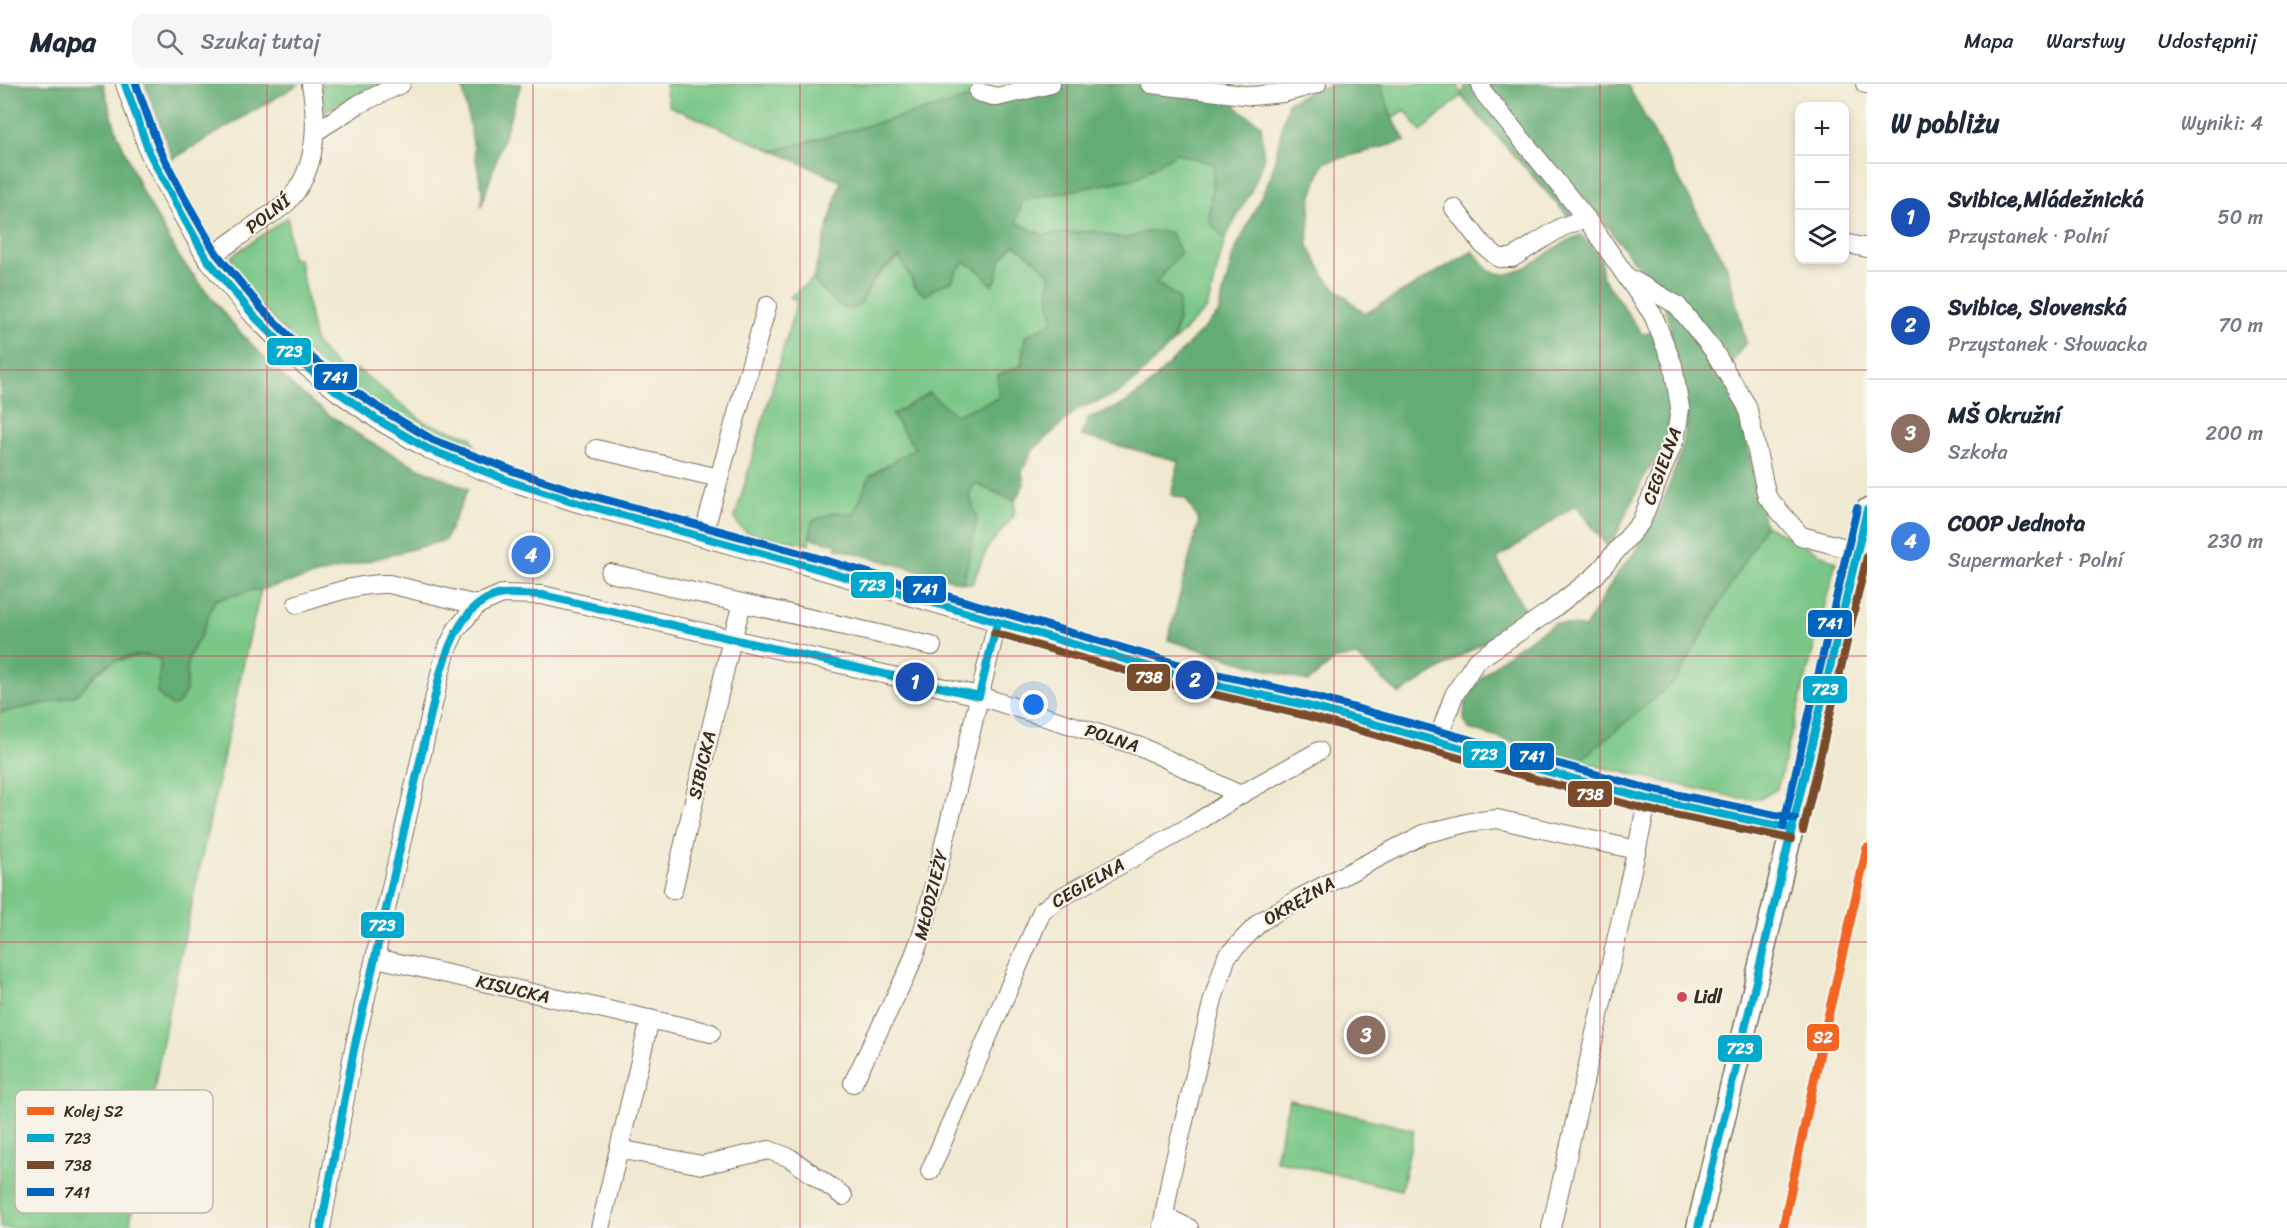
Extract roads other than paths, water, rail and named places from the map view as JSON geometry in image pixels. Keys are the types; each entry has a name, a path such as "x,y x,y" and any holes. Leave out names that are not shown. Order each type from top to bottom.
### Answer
{"main road":[{"path":"1698,1228 1867,510"}],"street":[{"path":"125,84 148,152 207,259 254,316 299,361 338,392 378,420 428,449 512,482 575,502 703,536 1195,680 1305,705 1648,799 1793,829"},
{"name":"POLNÍ","path":"207,259 289,201 304,181 315,132 311,84"},
{"path":"315,132 359,104 401,84"},
{"path":"978,92 997,98 1051,84"},
{"path":"1151,84 1252,96 1283,93 1317,84"},
{"name":"CEGIELNA","path":"1437,742 1454,695 1476,661 1550,611 1595,576 1641,522 1676,436 1680,408 1673,365 1653,315 1586,218 1482,88"},
{"path":"1454,208 1483,245 1499,258 1512,258 1562,227 1586,218"},
{"path":"1849,244 1867,248"},
{"path":"1629,278 1677,305 1713,350 1747,406 1767,497 1801,536 1857,551"},
{"path":"703,536 767,306"},
{"path":"596,449 719,478"},
{"path":"610,573 932,646"},
{"path":"297,604 375,583 389,584 477,605"},
{"path":"321,1228 354,1049 445,657 456,630 477,605 502,594 542,595 978,696"},
{"name":"SIBICKA","path":"673,890 742,604"},
{"name":"MŁODZIEŻY","path":"853,1083 909,969 923,931 997,623"},
{"name":"POLNA","path":"978,696 1144,748 1240,795"},
{"name":"CEGIELNA","path":"930,1172 1042,910 1319,751"},
{"path":"1551,1228 1648,799"},
{"name":"OKRĘŻNA","path":"1190,1228 1164,1222 1171,1176 1213,999 1227,956 1260,922 1298,899 1424,834 1471,822 1497,819 1637,850"},
{"name":"KISUCKA","path":"376,958 711,1033"},
{"path":"600,1228 651,1020"},
{"path":"619,1149 702,1165 769,1150 790,1158 843,1196"}],"rail line":[{"name":"S2","path":"1783,1228 1822,1043 1867,848"}],"place":[{"name":"COOP Jednota","path":"531,555"},
{"name":"Svibice, Slovenská","path":"1195,680"},
{"name":"Svibice,Mládežnická","path":"915,682"},
{"name":"Lidl","path":"1682,997"},
{"name":"MŠ Okružní","path":"1366,1035"}]}
